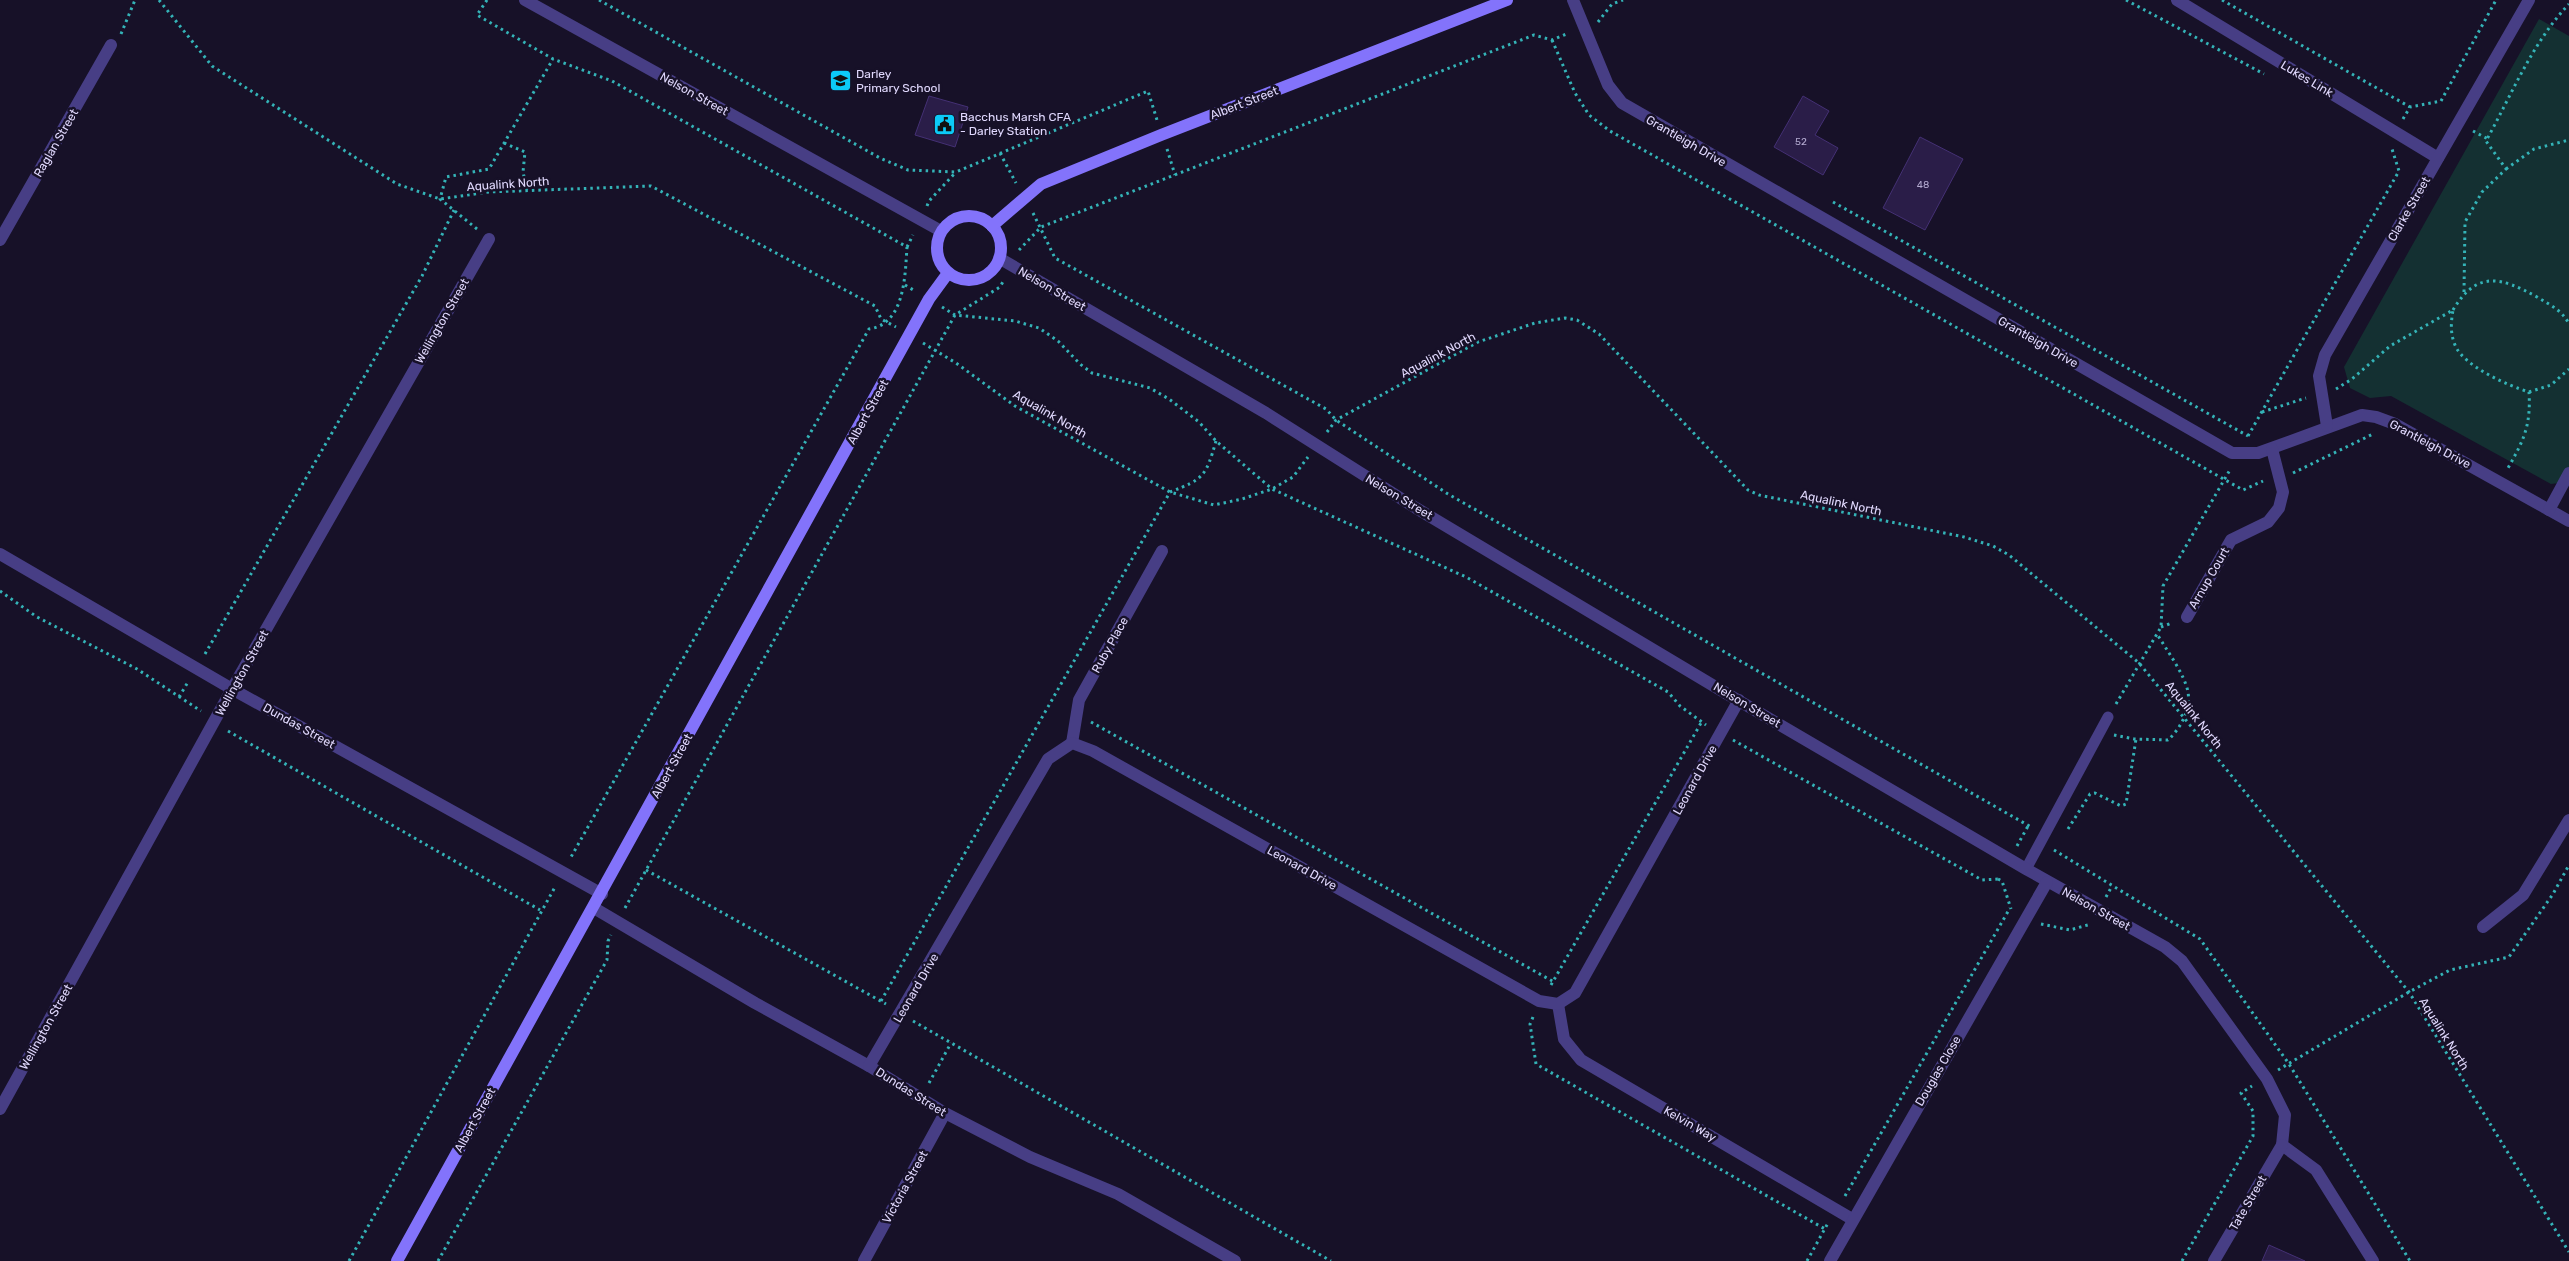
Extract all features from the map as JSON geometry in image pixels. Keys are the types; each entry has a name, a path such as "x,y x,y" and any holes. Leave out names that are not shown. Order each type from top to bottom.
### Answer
{"street":[{"name":"Nelson Street","path":"525,0 941,231"},
{"name":"Albert Street","path":"992,226 1041,184 1161,135 1507,0"},
{"name":"Grantleigh Drive","path":"1573,0 1608,85 1622,103 2232,453 2258,453 2327,426 2362,415 2376,417 2395,424 2569,521"},
{"name":"Lukes Link","path":"2177,0 2438,158"},
{"name":"Clarke Street","path":"2327,426 2319,376 2325,355 2529,0"},
{"name":"Raglan Street","path":"0,240 111,45"},
{"path":"964,216 975,216 992,226 1000,241 999,258 994,268 978,279 966,280 948,272 941,264 937,253 937,242 941,231 949,223 964,216"},
{"name":"Wellington Street","path":"0,1110 232,689 489,239"},
{"name":"Nelson Street","path":"999,258 1266,413 1316,446 2026,870 2165,948 2182,961 2267,1079 2285,1115 2282,1145"},
{"name":"Albert Street","path":"397,1261 602,894 929,299 948,272"},
{"name":"Arnup Court","path":"2187,617 2231,540 2268,522 2279,508 2283,492 2272,449"},
{"path":"2549,510 2569,473"},
{"name":"Ruby Place","path":"1072,743 1079,700 1162,551"},
{"name":"Dundas Street","path":"0,554 232,689 602,894"},
{"name":"Leonard Drive","path":"869,1066 1048,759 1072,743 1093,751 1539,1001 1558,1004 1575,993 1739,700"},
{"path":"2483,927 2523,895 2569,820"},
{"name":"Douglas Close","path":"1830,1261 1852,1219 2047,882"},
{"name":"Dundas Street","path":"594,908 754,1003 869,1066 945,1113 1030,1157 1118,1194 1235,1261"},
{"name":"Kelvin Way","path":"1558,1004 1564,1039 1581,1060 1852,1219"},
{"name":"Victoria Street","path":"864,1261 945,1113"},
{"path":"2282,1145 2316,1170 2373,1261"},
{"name":"Tate Street","path":"2214,1261 2282,1145"}],"lane":[{"path":"2026,870 2108,717"}],"path":[{"path":"111,45 123,31 135,0"},
{"name":"Aqualink North","path":"160,0 169,14 212,66 397,184 440,199 489,192 652,186 875,306 880,319 887,322"},
{"path":"349,1261 540,910 869,329 881,328 887,322 894,313 905,285 907,248 612,81 553,59 477,15 487,0"},
{"path":"599,0 880,158 908,170 956,172 1148,91 1175,175"},
{"path":"438,1261 606,960 608,941 617,923 955,315 1000,287 1019,251 1041,227 1534,35 1552,40 1600,21 1612,4 1623,0"},
{"path":"2126,0 2267,76"},
{"path":"2222,0 2410,107 2441,101 2496,0"},
{"path":"2506,169 2486,141 2540,41 2555,18 2569,4"},
{"path":"1600,21 1604,30"},
{"path":"489,239 440,199 446,177 489,169 553,59"},
{"path":"2108,717 2161,627 2163,586 2399,171 2390,143 2410,107"},
{"path":"2569,140 2534,149 2506,169 2482,192 2465,222 2464,292 2453,310 2450,323 2455,346 2462,355 2510,387 2530,392 2551,385 2569,369"},
{"path":"504,143 525,152 524,172 527,190"},
{"path":"1000,153 1041,227 1055,258 1326,409 1336,420 1448,494 2028,826"},
{"path":"1830,201 2248,436"},
{"path":"179,697 422,276 454,210"},
{"path":"2464,292 2486,281 2509,282 2558,309 2569,324"},
{"path":"905,285 955,315 1015,321 1039,328 1051,335 1080,364 1092,373 1143,386 1169,399 1199,422 1216,441 1272,489 1466,577 1668,692 1680,706 1701,723 1722,733 1982,880 1998,879 2002,882 2010,908 2026,919 2070,930 2091,924 2112,886"},
{"path":"2262,412 2341,388 2390,346 2453,310"},
{"name":"Aqualink North","path":"935,351 956,363 1015,406 1170,492 1214,505 1242,499 1272,489 1293,476 1336,420 1478,342 1535,323 1565,318 1577,320 1599,334 1748,490 1759,495 1964,537 1994,546 2027,570 2139,663 2409,992 2569,1252"},
{"path":"2500,482 2525,438 2528,426 2530,392"},
{"path":"881,1001 1170,492 1191,484 1208,470 1216,441"},
{"path":"0,592 36,617 137,669 215,720 233,734 540,910"},
{"path":"2102,728 2120,738 2136,739 2168,740 2177,731 2184,717 2188,692 2157,634"},
{"path":"1053,700 1554,982"},
{"path":"1701,723 1554,982 1539,1001 1530,1024 1536,1064 1825,1229"},
{"path":"2064,836 2090,794 2095,793 2121,806 2126,804 2136,739"},
{"path":"2055,852 2060,844"},
{"path":"2182,1261 2253,1136 2253,1111 2240,1093 2267,1079 2409,992 2450,970 2509,957 2553,894 2569,865"},
{"path":"646,870 881,1001 1331,1261"},
{"path":"1807,1261 2010,908"},
{"path":"921,1097 951,1043"}],"green space":[{"path":"2539,19 2569,36 2569,478 2566,482 2551,484 2391,396 2370,398 2350,388 2344,367"}],"building":[{"path":"929,96 968,107 955,147 915,135"},
{"path":"1803,96 1829,111 1815,135 1838,148 1823,175 1774,147"},
{"path":"1920,137 1963,159 1925,230 1883,208"},
{"path":"2269,1245 2305,1261 2262,1261"}],"place":[{"name":"Darley Primary School","path":"840,81"},
{"name":"Bacchus Marsh CFA - Darley Station","path":"944,124"}]}
